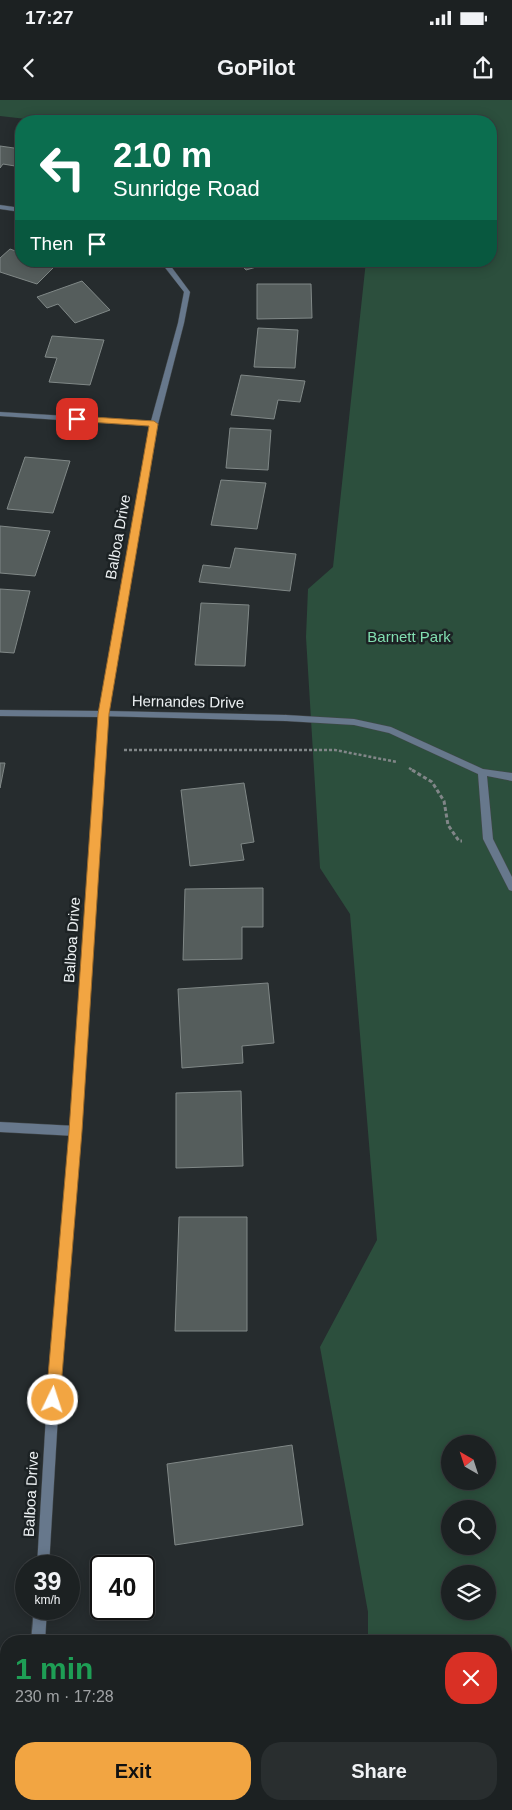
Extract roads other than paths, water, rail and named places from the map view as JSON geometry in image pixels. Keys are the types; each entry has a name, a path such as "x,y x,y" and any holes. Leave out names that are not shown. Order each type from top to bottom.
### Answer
{"street":[{"path":"0,207 15,209"},
{"name":"Balboa Drive","path":"44,1555 54,1382 76,1131 104,714 154,424 181,323 187,292 168,267"},
{"path":"0,414 154,424"},
{"name":"Hernandes Drive","path":"0,713 286,718 354,722 391,730 482,772 512,777"},
{"path":"482,772 488,839 512,887"},
{"path":"0,1127 76,1131"},
{"path":"38,1635 39,1620"}],"park label":[{"name":"Barnett Park","path":"409,637"}]}
